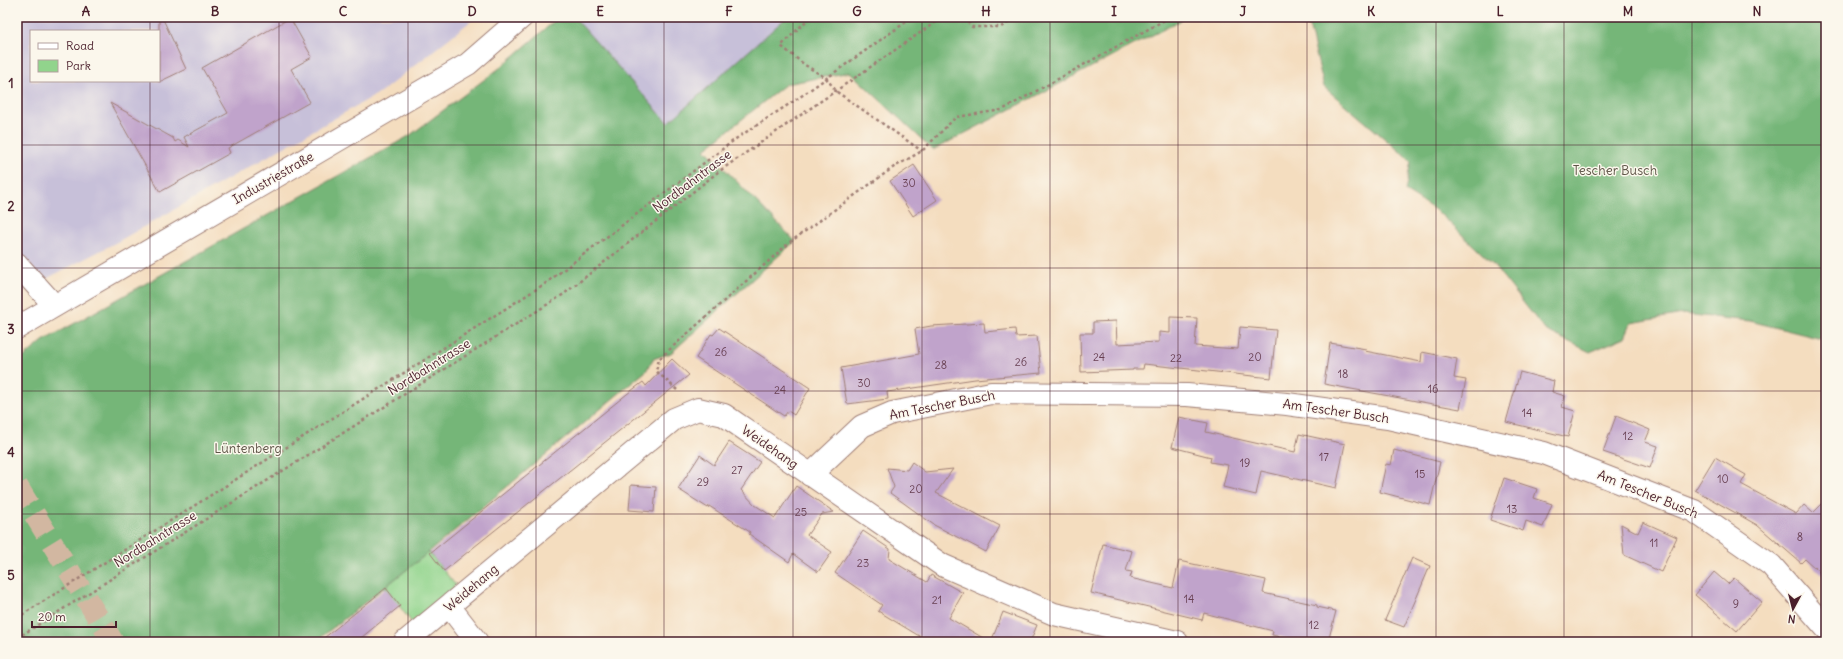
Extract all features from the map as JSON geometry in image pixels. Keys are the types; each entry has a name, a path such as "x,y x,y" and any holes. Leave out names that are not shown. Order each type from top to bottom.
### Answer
{"street":[{"name":"Industriestraße","path":"17,328 468,64 522,17"},
{"path":"17,264 54,305"},
{"name":"Am Tescher Busch","path":"810,475 862,426 892,413 991,393 1187,395 1287,404 1388,418 1544,453 1694,511 1771,565 1826,628"},
{"name":"Weidehang","path":"405,642 674,419 698,409 724,415 942,565 1054,614 1177,642"},
{"path":"449,606 477,642"}],"path":[{"path":"810,17 781,46 826,78 836,92 922,151"},
{"path":"17,618 546,283 736,138 796,99 913,17"},
{"name":"Nordbahntrasse","path":"17,638 564,294 718,172 943,17"},
{"path":"964,17 972,27 994,27 1002,26 1017,17"},
{"path":"698,409 656,371 659,359 790,242 894,167 922,151 956,117 1002,110 1170,17"}],"shaded area":[{"path":"17,17 476,17 381,92 117,242 17,294"},
{"path":"574,17 787,17 668,123"}],"green space":[{"name":"Lüntenberg","path":"559,17 574,17 668,123 787,17 1187,17 933,150 850,72 786,84 705,149 795,241 671,353 653,359 646,371 429,552 315,642 17,642 17,365 43,341 409,136 501,67"},
{"name":"Tescher Busch","path":"1293,17 1826,17 1826,340 1750,321 1683,314 1631,323 1625,337 1590,352 1545,330 1493,264 1437,211 1405,191 1411,161 1324,87 1309,25"},
{"path":"429,552 457,587 412,623 385,587"}],"building":[{"path":"159,17 162,17 186,69 160,82 160,30"},
{"path":"290,18 312,57 291,69 310,102 228,148 230,153 160,192 110,103 173,138 175,142 178,140 189,147 184,137 228,113 202,68"},
{"path":"914,165 937,200 913,216 890,181"},
{"path":"1170,317 1197,318 1195,346 1238,349 1240,327 1276,330 1271,378 1144,364 1143,369 1081,372 1080,333 1093,333 1093,322 1116,321 1117,344 1159,342 1159,332 1170,333"},
{"path":"984,323 985,332 1015,329 1016,337 1037,336 1041,373 975,379 887,392 888,399 847,404 841,368 919,354 915,329 931,326"},
{"path":"719,328 810,388 794,415 788,411 784,416 696,358 711,334 713,335"},
{"path":"1330,343 1366,349 1365,351 1421,362 1422,352 1457,359 1454,378 1466,380 1460,409 1324,384"},
{"path":"672,359 689,375 444,571 430,553 627,394 643,382 646,386"},
{"path":"1520,372 1554,381 1552,392 1565,396 1562,407 1575,411 1568,437 1506,422"},
{"path":"1616,416 1650,430 1645,442 1658,446 1650,468 1603,452"},
{"path":"1179,417 1208,423 1206,432 1295,452 1299,434 1345,444 1336,488 1261,471 1256,495 1223,487 1228,465 1210,462 1211,457 1172,447"},
{"path":"729,442 760,462 741,490 755,505 775,518 796,486 834,512 822,514 807,535 832,552 818,572 793,554 789,562 749,534 750,532 709,506 708,508 678,489 700,455 714,465"},
{"path":"1394,450 1440,462 1430,505 1380,492 1386,464 1391,465"},
{"path":"1715,457 1746,475 1741,484 1796,514 1804,505 1813,513 1826,500 1826,578 1805,559 1801,563 1757,525 1695,490"},
{"path":"912,462 925,472 953,469 936,493 1000,526 986,552 934,525 890,493 894,487 887,468 907,470"},
{"path":"1504,478 1537,489 1534,498 1552,504 1543,527 1526,521 1523,531 1490,520"},
{"path":"631,485 656,487 654,512 629,510"},
{"path":"1643,522 1677,537 1661,572 1624,555 1621,524 1638,533"},
{"path":"863,531 890,549 889,559 927,582 931,575 963,593 949,618 990,642 929,642 878,611 882,605 835,573"},
{"path":"1103,544 1132,551 1126,571 1132,572 1130,578 1173,588 1179,561 1266,580 1263,593 1317,605 1317,607 1336,611 1328,642 1302,642 1272,635 1273,631 1204,613 1202,620 1091,593"},
{"path":"1412,558 1430,566 1404,627 1385,620"},
{"path":"1714,572 1728,584 1734,578 1762,602 1737,631 1695,595"},
{"path":"386,588 400,606 356,642 319,642"},
{"path":"1003,612 1037,625 1030,642 991,642"}],"tunnel":[{"path":"17,486 113,642"}]}
